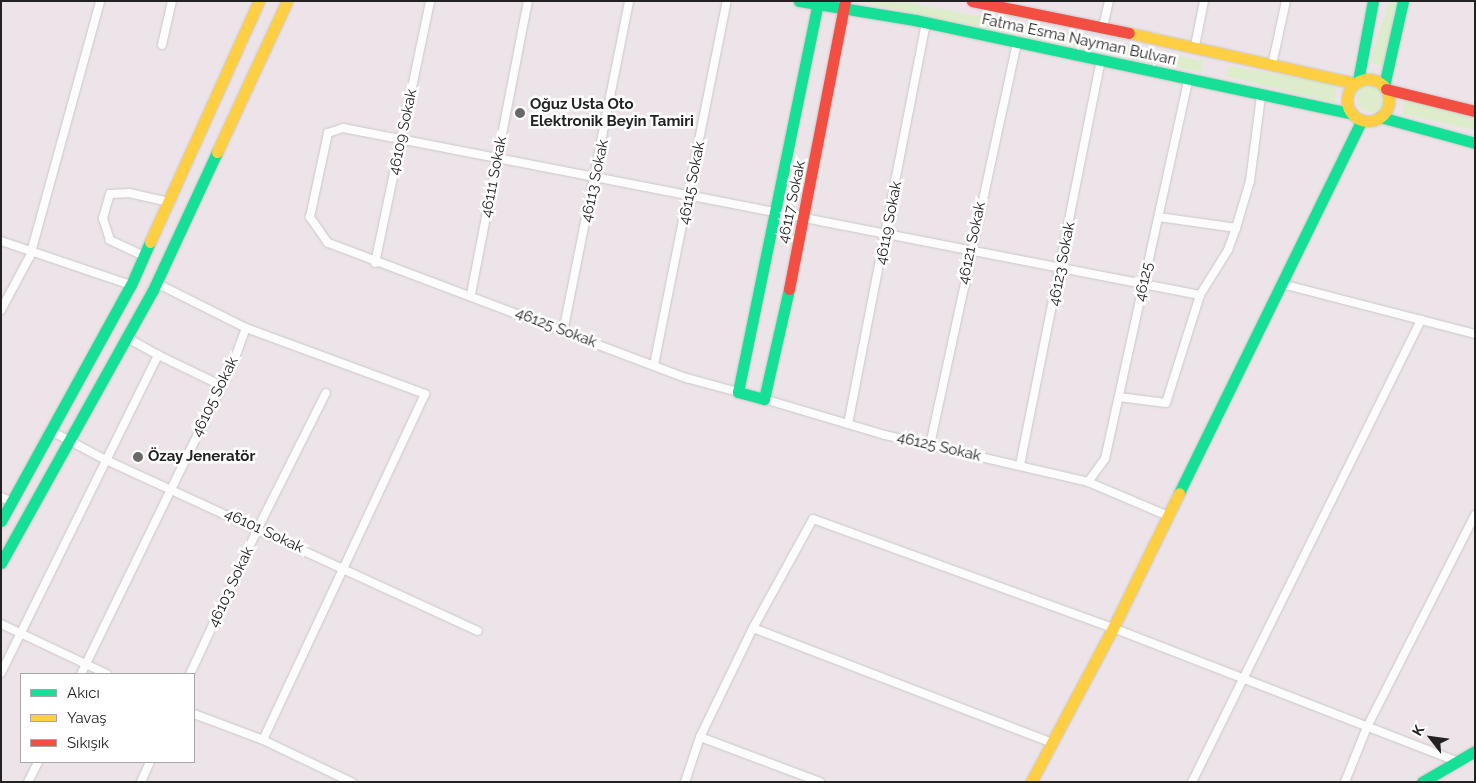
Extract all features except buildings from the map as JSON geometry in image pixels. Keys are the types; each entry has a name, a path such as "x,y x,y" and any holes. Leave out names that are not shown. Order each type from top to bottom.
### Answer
{"street":[{"path":"1,310 31,251 100,1"},
{"path":"162,45 172,1"},
{"path":"1,520 6,499 51,431 131,285 259,1"},
{"path":"1,563 156,283 287,1"},
{"name":"46109 Sokak","path":"375,263 430,1"},
{"name":"46111 Sokak","path":"471,294 528,1"},
{"name":"46113 Sokak","path":"563,332 597,176 629,1"},
{"name":"46115 Sokak","path":"654,364 690,194 727,1"},
{"name":"Fatma Esma Nayman Bulvarı","path":"799,1 845,5 1101,61 1190,78 1357,117"},
{"name":"Fatma Esma Nayman Bulvarı","path":"972,1 1017,6 1103,28 1195,46 1272,65 1356,82"},
{"path":"1103,28 1109,1"},
{"path":"1195,46 1204,1"},
{"path":"1272,65 1286,1"},
{"path":"1031,782 1113,628 1282,284 1357,117 1348,95 1356,82 1373,1"},
{"path":"1380,117 1388,107 1385,87 1402,1"},
{"name":"46117 Sokak","path":"738,392 818,3"},
{"name":"46117 Sokak","path":"764,399 805,217 845,5"},
{"name":"46119 Sokak","path":"848,424 888,234 926,22"},
{"name":"46121 Sokak","path":"930,445 970,250 1017,42"},
{"name":"46123 Sokak","path":"1020,465 1101,61"},
{"name":"46125","path":"1088,482 1105,459 1190,78"},
{"path":"1356,82 1372,79 1385,87 1475,111"},
{"path":"1119,398 1166,403 1200,295 1228,250 1236,228 1250,181 1261,96"},
{"path":"1357,117 1380,117 1475,143"},
{"name":"46125 Sokak","path":"738,392 686,378 654,364 563,332 471,294 375,263 328,243 310,217 323,145 328,133 343,128 401,138 690,194 1143,286 1200,295"},
{"path":"144,256 110,240 103,218 110,194 129,193 169,202"},
{"path":"1159,217 1236,228"},
{"path":"1,241 131,285"},
{"path":"156,283 246,328 425,394 262,740"},
{"path":"1282,284 1475,334"},
{"path":"1192,782 1245,679 1421,320"},
{"name":"46105 Sokak","path":"82,673 222,386 246,328"},
{"path":"127,338 222,386"},
{"path":"1,673 158,355"},
{"path":"738,392 764,399"},
{"name":"46103 Sokak","path":"190,673 258,528 326,393"},
{"name":"46125 Sokak","path":"764,399 848,424 1088,482 1168,516"},
{"name":"46101 Sokak","path":"51,431 106,460 258,528 477,631"},
{"path":"1345,782 1367,727 1475,515"},
{"path":"685,782 700,737 753,628 813,519 1113,628 1456,762"},
{"path":"1,624 106,673"},
{"path":"753,628 1052,743"},
{"path":"195,714 262,740 351,782"},
{"path":"700,737 820,782"},
{"path":"1422,782 1475,751"},
{"path":"28,782 38,763"},
{"path":"141,782 150,763"}],"shaded area":[{"path":"1,1 1475,1 1475,782 1,782"}],"green space":[{"path":"868,1 902,1 1157,52 1155,63 868,4"},
{"path":"1389,1 1396,1 1386,67 1370,63"},
{"path":"1178,56 1203,61 1202,72 1176,67"},
{"path":"1228,66 1337,84 1335,103 1226,76"},
{"path":"1371,84 1381,88 1385,98 1381,108 1371,112 1361,108 1357,98 1361,88"},
{"path":"1405,96 1475,119 1475,130 1402,114"}],"traffic: fast":[{"path":"799,1 915,20 1352,114"},
{"path":"789,289 764,399 738,392 818,1"},
{"path":"1358,81 1373,1"},
{"path":"1384,86 1403,1"},
{"path":"1380,117 1475,143"},
{"path":"1179,493 1362,120"},
{"path":"1,563 153,290 217,152"},
{"path":"1,521 131,285 150,242"},
{"path":"1422,782 1475,751"}],"traffic: slow":[{"path":"150,242 259,1"},
{"path":"217,152 287,1"},
{"path":"1129,33 1354,83"},
{"path":"1364,79 1372,79 1383,85 1389,100 1383,115 1372,121 1364,121 1353,115 1347,104 1347,96 1353,85 1364,79"},
{"path":"1031,782 1113,628 1179,493"}],"traffic: jam":[{"path":"789,289 845,1"},
{"path":"972,1 1129,33"},
{"path":"1386,89 1475,111"}],"place":[{"name":"Oğuz Usta Oto Elektronik Beyin Tamiri","path":"520,113"},
{"name":"Özay Jeneratör","path":"138,457"}]}
